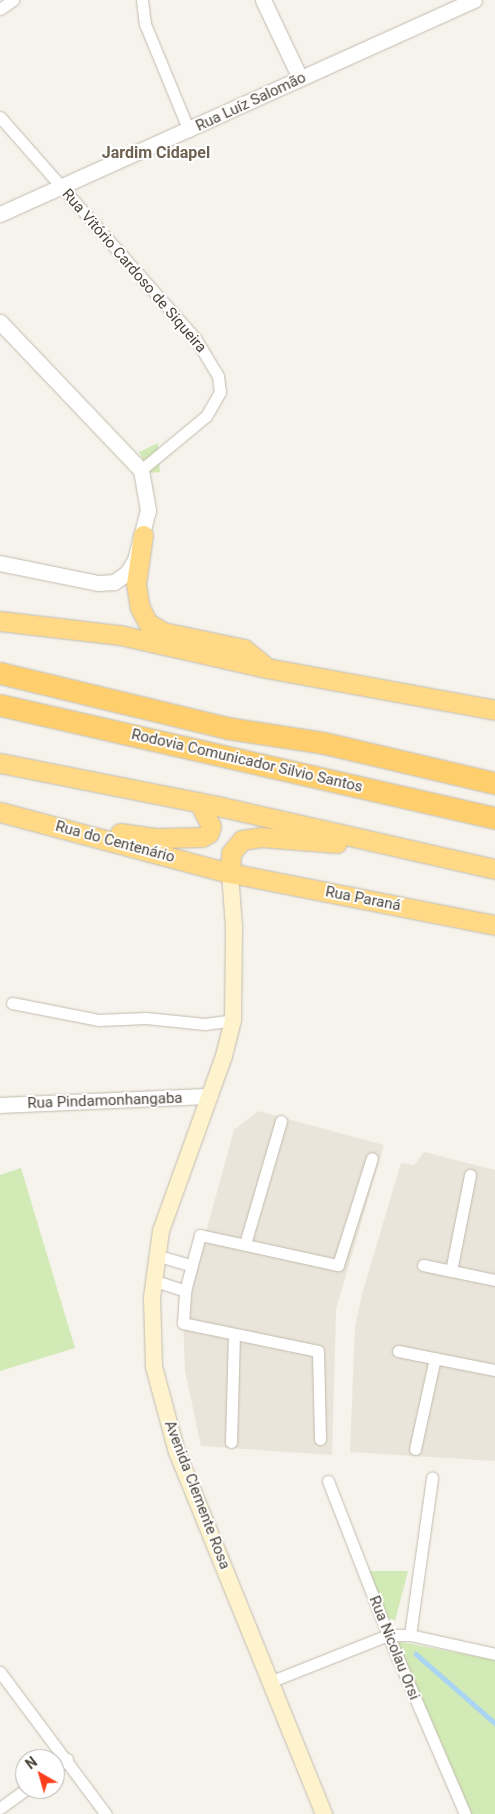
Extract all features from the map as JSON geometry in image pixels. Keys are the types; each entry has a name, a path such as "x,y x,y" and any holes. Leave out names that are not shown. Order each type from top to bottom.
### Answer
{"highway":[{"path":"143,535 136,584 140,608 148,623 163,632 244,649 266,668"},
{"path":"0,621 120,635 266,668 495,710"},
{"name":"Rodovia Comunicador Silvio Santos","path":"0,673 227,728 324,743 495,783"},
{"name":"Rodovia Comunicador Silvio Santos","path":"0,705 495,818"},
{"path":"0,763 199,802 495,870"},
{"path":"44,823 157,838 202,837 209,833 211,826 199,802"},
{"name":"Rua do Centenário","path":"0,812 230,873"},
{"path":"230,873 231,853 234,845 252,838 322,840 380,850 410,850"},
{"name":"Rua Paraná","path":"230,873 495,925"}],"main road":[{"name":"Avenida Clemente Rosa","path":"230,873 234,927 233,1020 210,1096 176,1187 155,1255 152,1280 154,1368 161,1404 177,1452 272,1681 324,1814"}],"street":[{"path":"0,9 13,0"},
{"path":"142,0 145,24 189,131"},
{"path":"264,0 300,78"},
{"name":"Rua Luíz Salomão","path":"0,214 189,131 300,78 474,0"},
{"name":"Rua Vitório Cardoso de Siqueira","path":"0,117 195,338 218,376 220,392 206,416 141,470"},
{"path":"0,322 141,470 148,510 135,560 127,573 114,582 88,581 0,563"},
{"path":"12,1004 99,1020 146,1018 205,1024 233,1020"},
{"name":"Rua Pindamonhangaba","path":"0,1105 210,1096"},
{"path":"245,1244 281,1122"},
{"path":"320,1439 318,1351 183,1323 184,1291 190,1265 200,1236 338,1265 372,1158"},
{"path":"451,1270 470,1175"},
{"path":"155,1255 190,1265"},
{"path":"423,1265 495,1280"},
{"path":"152,1280 184,1291"},
{"path":"232,1442 234,1335"},
{"path":"398,1351 495,1370"},
{"path":"415,1448 435,1358"},
{"path":"410,1635 432,1478"},
{"name":"Rua Nicolau Orsi","path":"328,1481 388,1635 465,1814"},
{"path":"272,1681 388,1635 410,1635 495,1654"},
{"path":"0,1672 67,1759 106,1814"},
{"path":"0,1808 15,1797"}],"shaded area":[{"path":"258,1111 384,1145 336,1309 332,1455 201,1446 185,1371 183,1316 234,1130"},
{"path":"424,1152 495,1170 495,1461 350,1452 355,1327 362,1294 401,1163 414,1165"}],"green space":[{"path":"158,443 160,472 150,473 139,452"},
{"path":"21,1168 75,1348 0,1371 0,1175"},
{"path":"369,1571 408,1571 395,1621 387,1617"},
{"path":"395,1641 495,1660 495,1814 471,1814"}],"waterway":[{"path":"416,1654 495,1723"}],"district":[{"name":"Jardim Cidapel","path":"156,153"}]}
